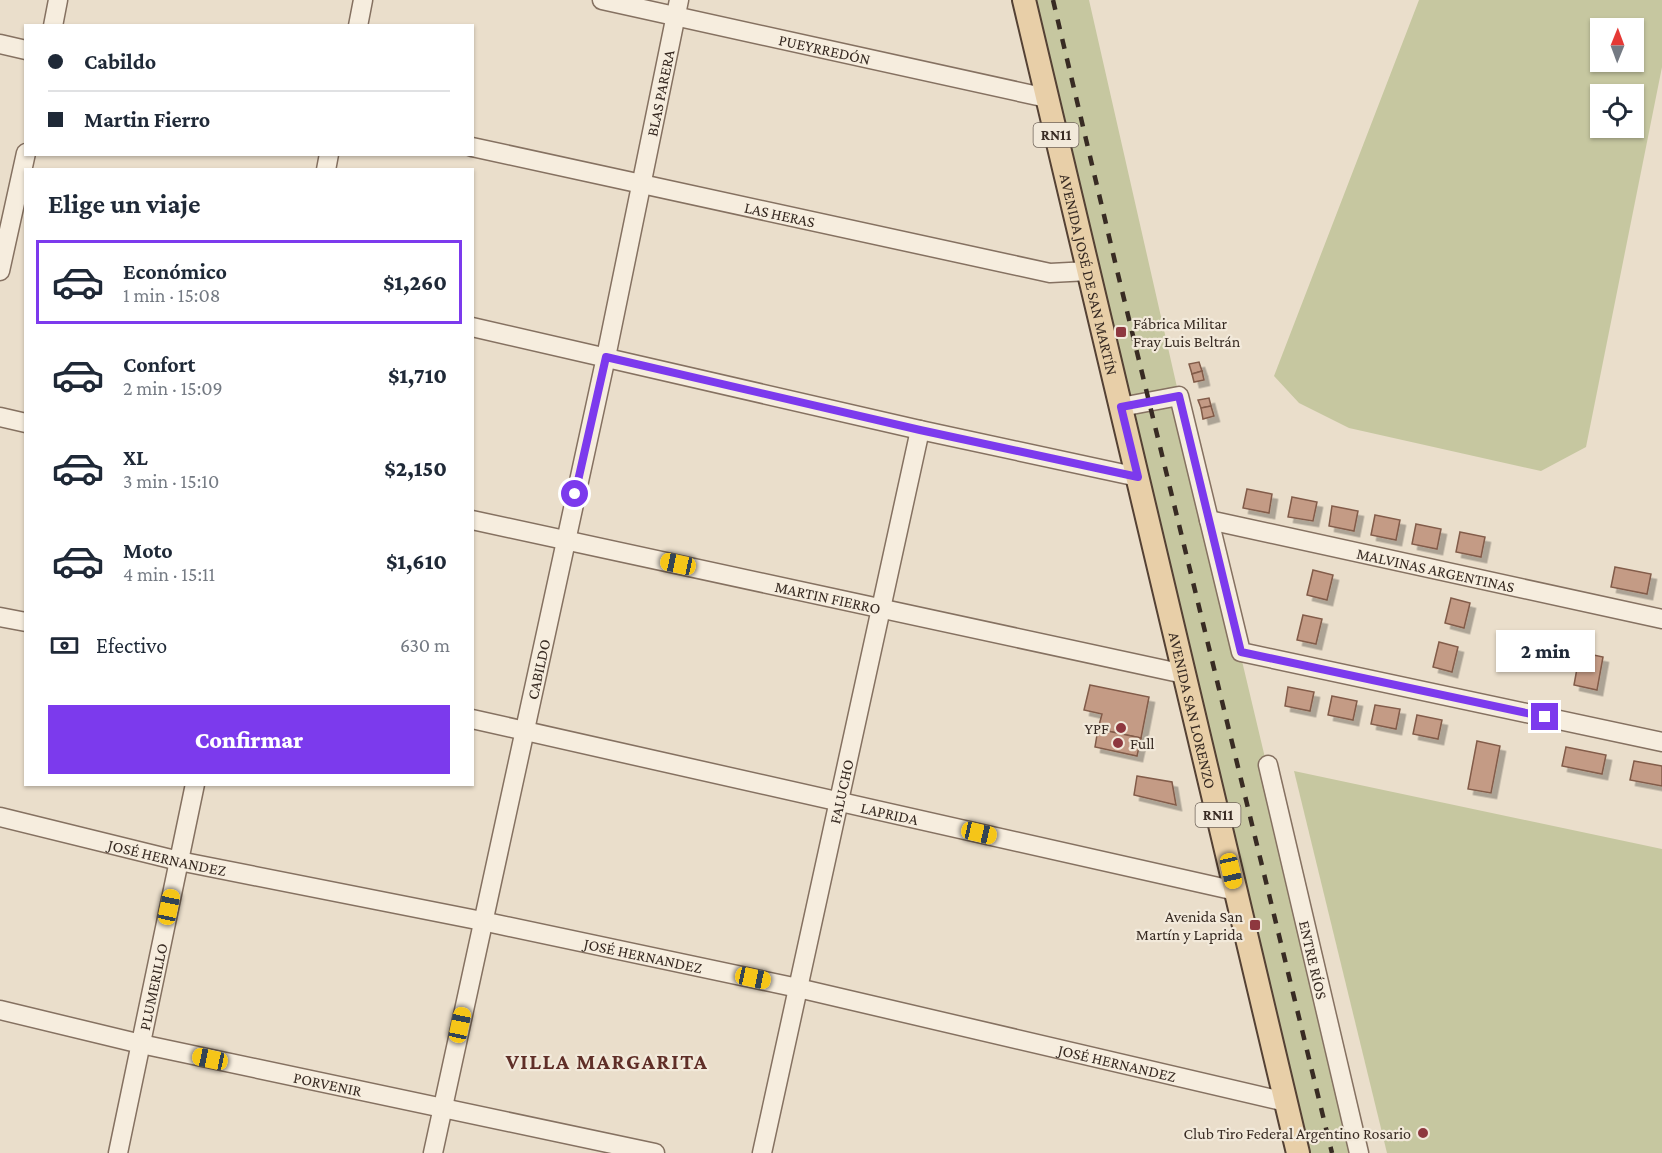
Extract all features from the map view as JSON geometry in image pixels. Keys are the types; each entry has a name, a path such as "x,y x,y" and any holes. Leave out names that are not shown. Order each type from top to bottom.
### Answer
{"main road":[{"name":"AVENIDA JOSÉ DE SAN MARTÍN","path":"1024,0 1138,477"},
{"name":"AVENIDA SAN LORENZO","path":"1138,477 1298,1153"}],"street":[{"path":"53,24 58,0"},
{"path":"358,24 363,0"},
{"name":"PUEYRREDÓN","path":"602,0 678,8 1047,98"},
{"name":"BLAS PARERA","path":"640,184 678,8"},
{"path":"0,44 24,50"},
{"name":"LAS HERAS","path":"474,147 1050,273 1089,271"},
{"path":"0,271 12,226 25,156"},
{"name":"CABILDO","path":"433,1153 606,357 640,184"},
{"path":"474,327 920,430 1138,477"},
{"path":"1121,407 1179,396 1241,652 1662,742"},
{"path":"0,417 24,423"},
{"name":"FALUCHO","path":"762,1153 920,430"},
{"name":"MARTIN FIERRO","path":"474,520 1184,674"},
{"name":"MALVINAS ARGENTINAS","path":"1209,520 1662,619"},
{"path":"0,617 24,622"},
{"name":"LAPRIDA","path":"474,718 1236,891"},
{"name":"ENTRE RÍOS","path":"1268,765 1359,1153"},
{"name":"PLUMERILLO","path":"117,1153 195,786"},
{"name":"JOSÉ HERNANDEZ","path":"0,817 179,861 482,921 798,988 1286,1102"},
{"name":"PORVENIR","path":"0,1010 141,1044 655,1153"}],"green space":[{"path":"1024,0 1089,0 1179,396 1359,1153 1298,1153"},
{"path":"1419,0 1662,0 1662,67 1586,447 1541,471 1349,428 1299,403 1274,376"},
{"path":"1294,771 1662,849 1662,1153 1387,1153"}],"building":[{"path":"1199,362 1202,371 1192,374 1189,364"},
{"path":"1202,371 1204,380 1194,382 1192,374"},
{"path":"1209,398 1211,406 1201,408 1198,400"},
{"path":"1211,406 1214,416 1203,419 1201,408"},
{"path":"1247,489 1272,494 1269,513 1243,508"},
{"path":"1292,497 1317,502 1313,521 1288,517"},
{"path":"1332,506 1358,511 1354,531 1329,526"},
{"path":"1375,515 1400,520 1396,540 1371,535"},
{"path":"1416,524 1441,529 1437,549 1412,544"},
{"path":"1460,532 1485,537 1481,557 1456,552"},
{"path":"1615,567 1651,574 1647,594 1611,587"},
{"path":"1313,570 1333,575 1327,600 1307,595"},
{"path":"1451,598 1470,603 1464,628 1445,623"},
{"path":"1303,615 1322,619 1316,644 1297,640"},
{"path":"1439,642 1458,647 1452,672 1433,667"},
{"path":"1580,652 1603,657 1597,690 1574,685"},
{"path":"1090,685 1149,697 1141,738 1098,729 1102,714 1084,710"},
{"path":"1288,687 1314,692 1310,711 1285,706"},
{"path":"1332,696 1357,701 1353,720 1328,715"},
{"path":"1375,705 1400,709 1396,729 1371,724"},
{"path":"1417,715 1442,720 1438,739 1413,734"},
{"name":"Full","path":"1098,729 1141,738 1137,756 1095,747"},
{"path":"1477,741 1500,746 1491,793 1468,789"},
{"path":"1566,747 1606,755 1602,774 1562,766"},
{"path":"1634,761 1662,766 1662,786 1630,780"},
{"path":"1137,776 1172,782 1176,805 1134,795"}],"railway":[{"path":"1053,0 1332,1153"}],"place":[{"name":"Fábrica Militar Fray Luis Beltrán","path":"1121,332"},
{"name":"YPF","path":"1121,728"},
{"name":"Full","path":"1118,743"},
{"name":"Avenida San Martín y Laprida","path":"1255,925"},
{"name":"Club Tiro Federal Argentino Rosario","path":"1423,1133"}],"district":[{"name":"VILLA MARGARITA","path":"607,1061"}],"route":[{"path":"575,494 606,357 920,430 1138,477 1121,407 1179,396 1241,652 1545,717"}]}
